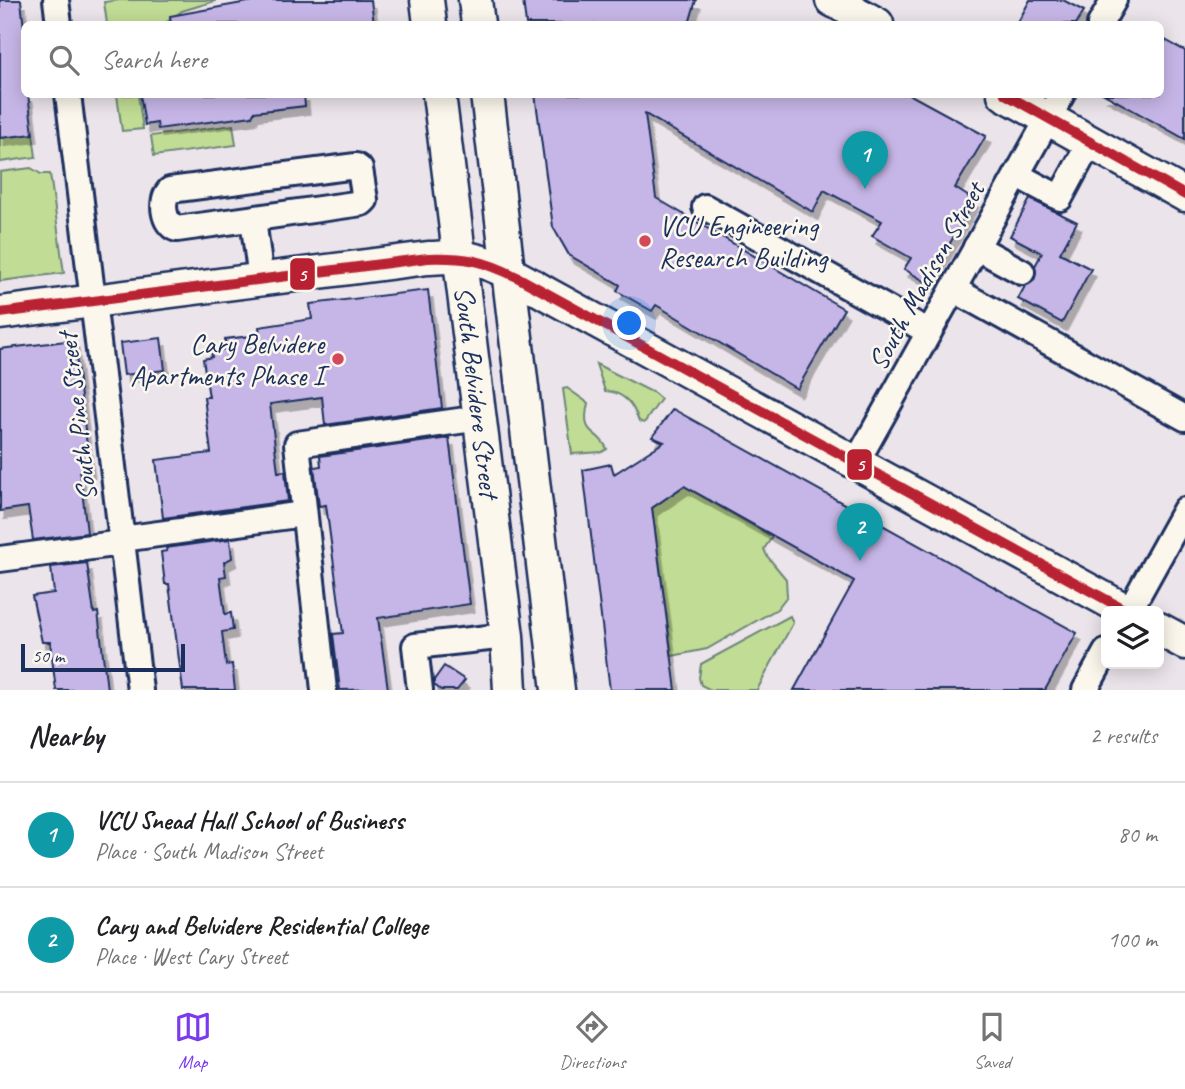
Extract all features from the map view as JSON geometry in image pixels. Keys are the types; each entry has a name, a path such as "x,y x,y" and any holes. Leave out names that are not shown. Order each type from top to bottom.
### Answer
{"main road":[{"path":"427,0 430,21"},
{"path":"475,0 478,21"},
{"path":"841,2 872,21"},
{"name":"South Belvidere Street","path":"440,98 507,636 510,690"},
{"name":"South Belvidere Street","path":"487,98 558,690"},
{"path":"1020,98 1055,107 1090,142 1185,195"},
{"path":"0,313 421,259 460,257 482,262 507,272 1119,606"},
{"path":"1164,632 1185,643"}],"street":[{"path":"56,0 59,21"},
{"path":"1102,21 1114,0"},
{"name":"South Pine Street","path":"68,98 140,690"},
{"name":"South Madison Street","path":"856,463 1055,107"},
{"path":"1017,175 1060,198 1090,142"},
{"path":"356,166 360,169 365,200 362,203 253,219 171,228 167,223 164,201 166,193 170,190 356,166"},
{"path":"705,207 929,332"},
{"path":"253,219 261,280"},
{"path":"976,247 1022,272"},
{"path":"953,289 1185,418"},
{"path":"324,690 297,444 480,418"},
{"path":"1131,606 1185,510"},
{"path":"0,559 304,514"},
{"path":"420,690 415,646 507,636"},
{"path":"1085,690 1101,661"}],"green space":[{"path":"215,0 182,11 168,21 107,21 104,2"},
{"path":"117,98 138,98 143,129 122,131"},
{"path":"233,125 236,145 154,156 151,136"},
{"path":"33,134 36,157 0,162 0,138"},
{"path":"31,168 41,174 50,174 64,273 0,281 0,172"},
{"path":"596,364 661,399 644,423 639,421 634,409 623,396 605,391"},
{"path":"567,388 588,403 586,422 607,449 602,452 572,454 563,389"},
{"path":"684,486 772,537 764,549 786,579 787,596 777,609 707,649 672,656 652,508"},
{"path":"790,616 793,623 757,690 711,690 701,685 701,664"}],"building":[{"path":"0,0 21,0 23,21 21,21 21,98 28,98 33,134 0,138"},
{"path":"259,0 371,0 374,21 171,21 170,16"},
{"path":"523,0 696,0 690,21 526,21"},
{"path":"1030,0 1063,0 1084,11 1078,21 1019,21"},
{"path":"1164,39 1185,51 1185,139 1111,98 1164,98"},
{"path":"141,98 304,98 305,106 254,112 252,116 158,129 157,123 145,125"},
{"path":"536,98 916,98 986,136 955,188 974,200 928,283 904,269 911,258 872,236 882,221 824,190 813,212 645,114 656,198 844,309 797,389 656,305 652,311 617,291 620,285 569,255 553,227"},
{"path":"1030,199 1077,222 1060,253 1091,269 1062,323 1018,299 1025,286 1035,278 1035,266 1042,253 1010,236"},
{"path":"428,290 442,408 325,425 322,397 270,404 278,472 285,471 288,501 163,518 156,460 211,453 204,397 209,397 203,359 212,357 211,351 226,349 225,339 260,335 259,327 312,319 310,304"},
{"path":"161,338 165,370 124,375 120,343"},
{"path":"74,340 90,470 80,472 87,533 33,540 28,507 0,511 0,349"},
{"path":"673,409 1077,633 1045,690 794,690 854,581 684,486 652,508 676,690 610,690 583,470 611,464 614,474 664,442 652,437"},
{"path":"449,438 470,604 378,618 388,689 340,690 333,634 343,633 326,505 319,506 314,467 321,466 320,456"},
{"path":"230,539 232,558 224,562 226,576 220,577 225,614 231,613 233,630 222,632 226,665 232,664 235,690 183,690 169,584 165,584 161,552 167,551 166,548"},
{"path":"87,563 94,613 98,612 107,690 56,690 50,642 42,642 32,596 54,593 51,567"},
{"path":"444,666 465,680 457,690 441,690 434,685 434,680"}],"transit line":[{"name":"5","path":"1012,98 1185,195"},
{"name":"5","path":"0,313 428,258 453,258 483,263 517,277 1118,606"}],"place":[{"name":"VCU Snead Hall School of Business","path":"865,189"},
{"name":"VCU Engineering Research Building","path":"645,241"},
{"name":"Cary Belvidere Apartments Phase I","path":"338,359"},
{"name":"Cary and Belvidere Residential College","path":"860,561"}]}
